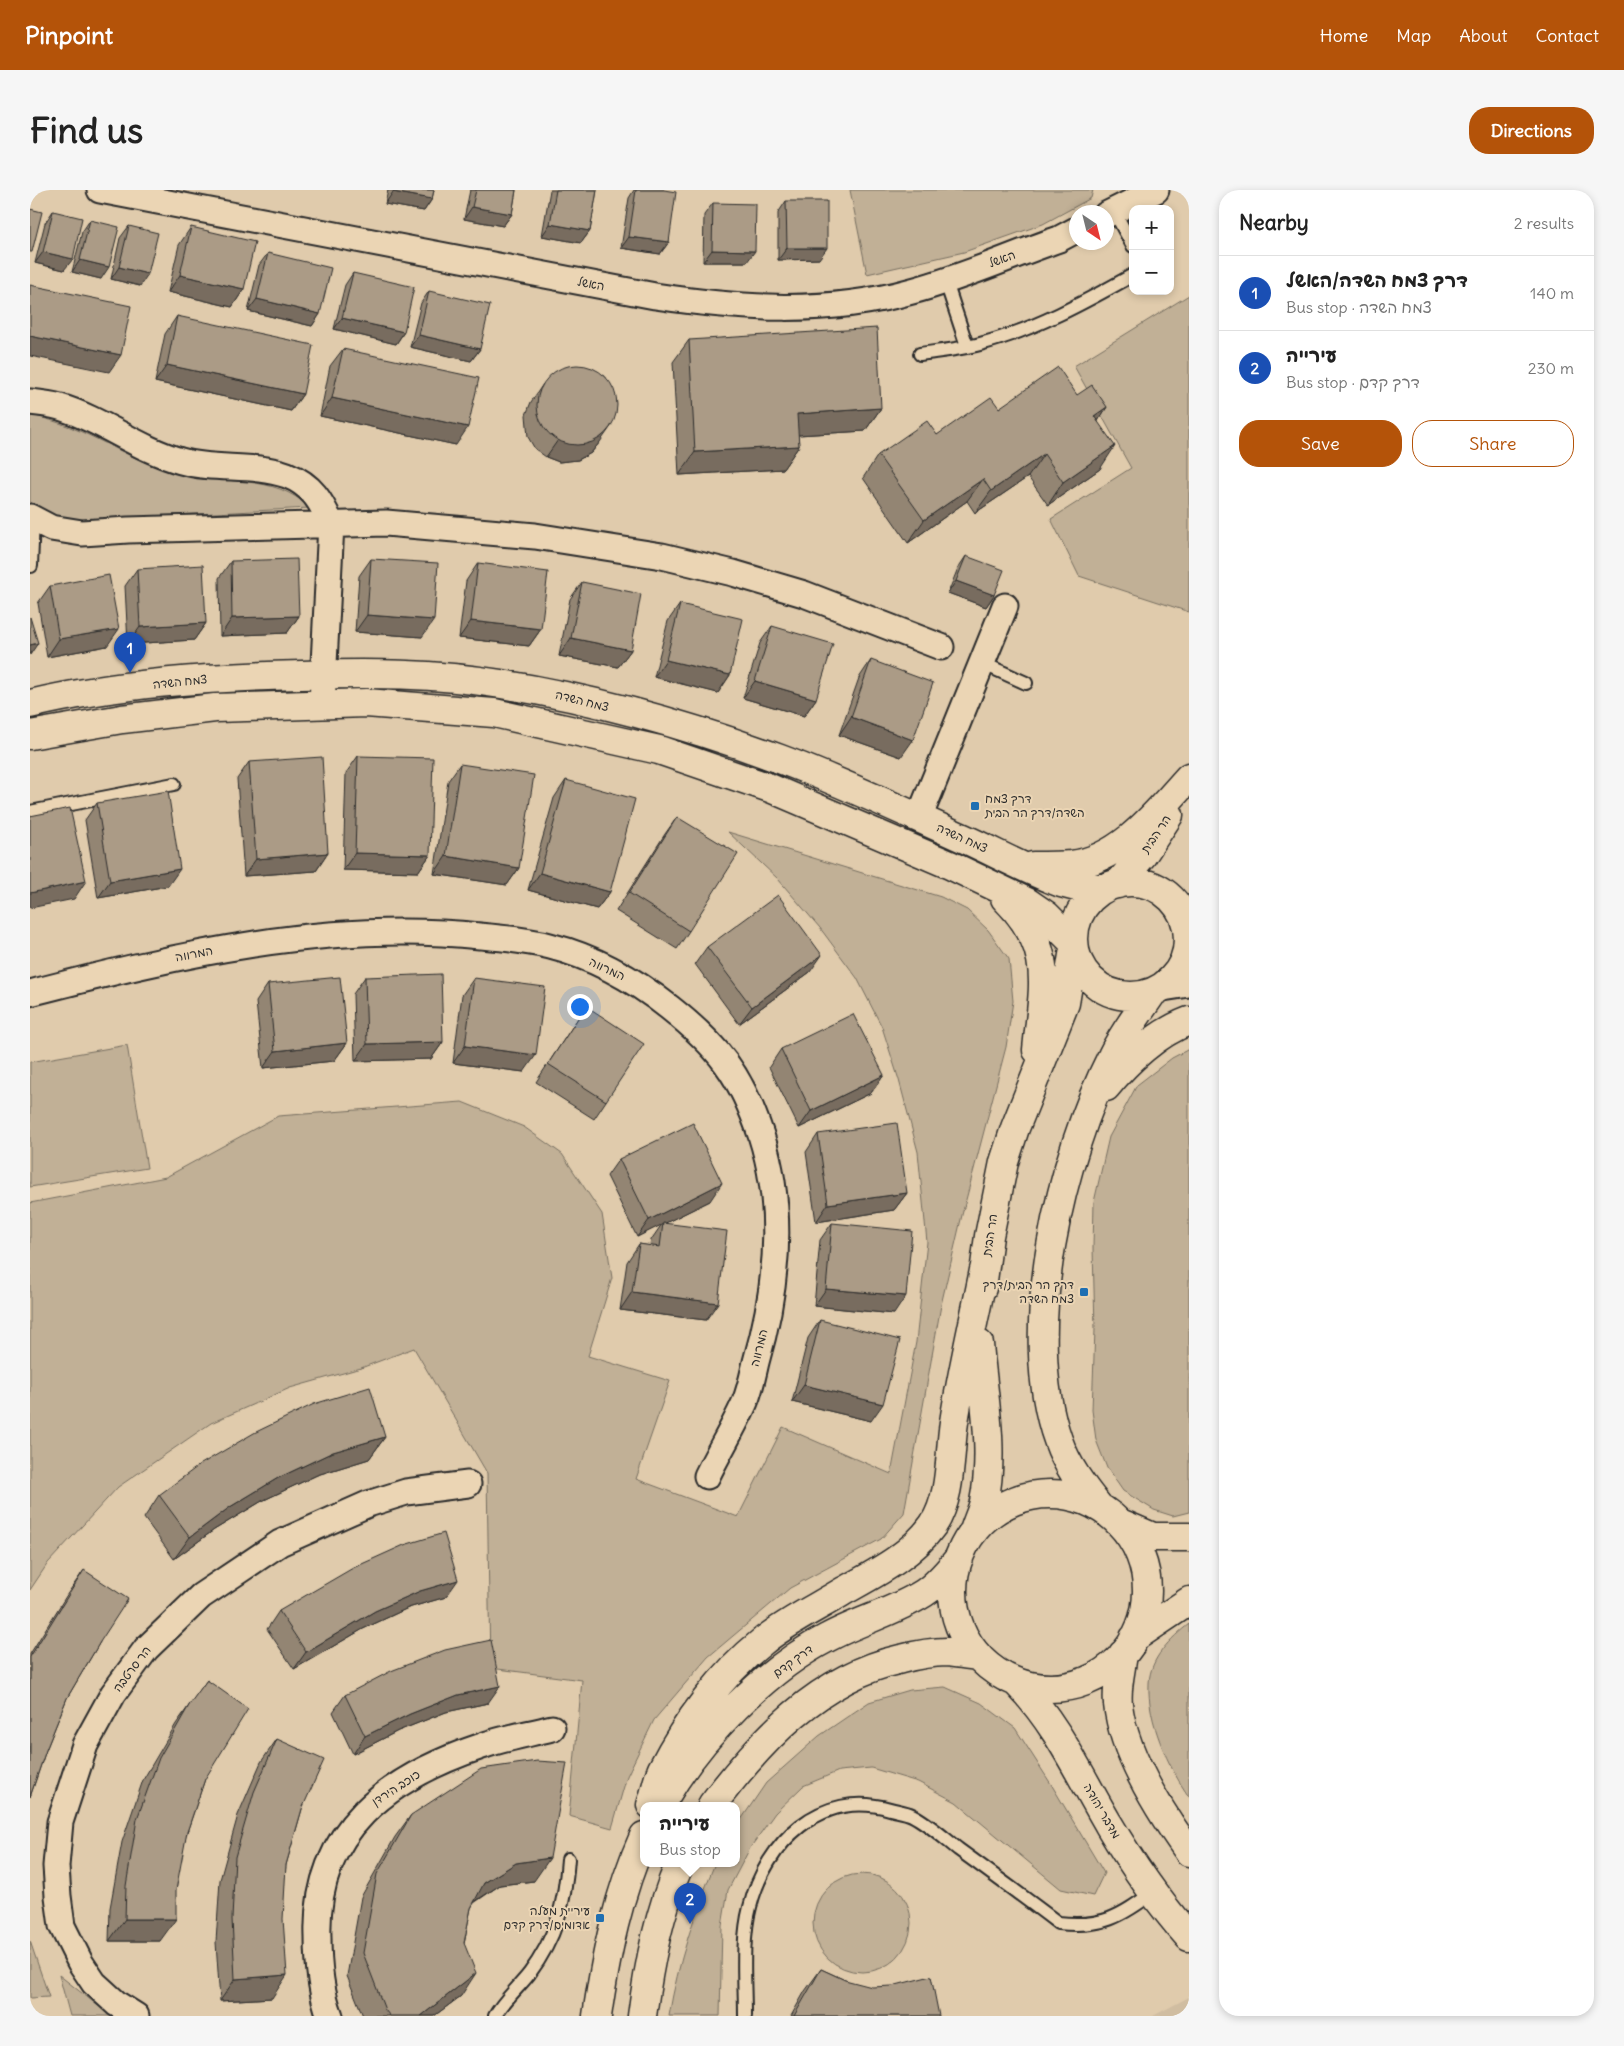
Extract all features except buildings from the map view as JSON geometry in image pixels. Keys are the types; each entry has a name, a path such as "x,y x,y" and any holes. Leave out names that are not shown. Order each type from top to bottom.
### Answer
{"main road":[{"name":"צמח השדה","path":"30,704 118,689 201,679 366,673 499,683 668,721 780,760 919,818 1061,883 1080,888 1111,886"},
{"path":"30,735 122,719 204,709 366,703 494,713 659,750 811,804 1028,902 1046,915 1074,946"},
{"path":"1023,866 1072,865 1112,850 1148,822 1189,777"},
{"name":"הר הבית","path":"1111,886 1152,841 1189,782"},
{"path":"984,881 1018,912 1030,927 1040,948 1043,972 1031,1084"},
{"path":"1168,988 1144,995 1124,996 1105,991 1089,978 1081,968 1074,946 1074,929 1081,910 1088,901 1111,886 1143,882 1165,892 1179,906 1188,928 1189,944 1184,963 1168,988 1112,1056 1072,1156 1062,1193 1049,1262 1043,1314 1044,1362 1058,1439 1074,1475 1108,1515 1128,1534 1142,1561 1147,1586 1145,1608 1129,1646 1118,1704 1129,1747 1154,1800 1189,1852"},
{"name":"הר הבית","path":"973,1531 984,1502 987,1477 988,1437 979,1340 984,1270 996,1197 1011,1140 1031,1084 1065,1003 1074,946"},
{"path":"1090,1108 1114,1076 1136,1056 1158,1038 1189,1021"},
{"path":"652,1802 662,1771 683,1733 711,1694 737,1664 763,1641 880,1570 907,1551 933,1524 941,1506 947,1483 954,1422 984,1270"},
{"path":"1189,1537 1153,1537 1068,1496 1030,1497 1001,1508 973,1531 959,1558 952,1590 953,1605 965,1639 977,1656 994,1671 1018,1684 1039,1688 1054,1688 1084,1682 1113,1665 1129,1646 1189,1601"},
{"name":"דרך קדם","path":"663,1802 672,1785 700,1748 729,1716 793,1658 826,1638 924,1593 939,1581 959,1558"},
{"path":"714,1802 734,1776 789,1719 819,1695 847,1677 872,1666 924,1654 947,1652 977,1656"},
{"name":"מדבר יהודה","path":"1018,1684 1033,1699 1062,1739 1109,1826 1154,1892 1189,1938"},
{"path":"597,2016 614,1921 628,1874 640,1844"},
{"path":"642,2016 656,1932 669,1888 678,1867"}],"street":[{"name":"האשל","path":"100,190 698,302 802,308 856,303 912,291 1069,233"},
{"path":"1119,205 1156,190"},
{"path":"30,402 59,407 86,418 152,452 184,462 247,468 286,475 306,486 321,500 331,524 322,704"},
{"path":"32,518 51,528 82,533 138,529 386,523 535,536 662,556 733,573 804,594 941,647"},
{"path":"919,818 1005,606"},
{"name":"המרווה","path":"30,993 195,953 315,937 383,931 435,931 550,946 597,963 634,982 692,1025 713,1045 732,1069 750,1102 765,1147 774,1195 776,1247 771,1296 762,1342 746,1400 706,1476"},
{"name":"הר סרטבה","path":"136,2016 111,1999 94,1983 80,1962 62,1926 58,1896 56,1866 60,1822 85,1745 113,1694 146,1649 201,1596 280,1543 368,1504 406,1492 468,1484"},
{"name":"כוכב הירדן","path":"330,2016 318,1956 317,1916 323,1879 340,1840 368,1806 399,1784 436,1763 483,1745 552,1728"}],"lane":[{"path":"1119,205 1129,234"},
{"path":"920,354 979,344 1027,328 1086,301 1129,277"},
{"path":"945,280 967,346"},
{"path":"31,566 32,518"},
{"path":"982,663 1026,683"},
{"path":"30,812 174,784"},
{"path":"745,2016 747,1936 750,1907 760,1881 778,1848 804,1822 827,1809 852,1803 879,1806 912,1815 1058,1923 1079,1925 1102,1922 1122,1915 1154,1892"},
{"path":"495,2016 536,1965 553,1933 565,1895 568,1859"}],"shaded area":[{"path":"850,190 1093,190 1091,198 1078,205 1069,205 1069,210 1043,224 964,252 867,274"},
{"path":"1189,295 1189,612 1079,576 1051,519 1131,468 1074,366"},
{"path":"30,415 70,427 159,468 196,477 248,482 280,489 296,497 310,508 82,520 55,516 30,502"},
{"path":"728,832 941,897 967,910 988,930 1009,959 1013,1001 1006,1047 962,1215 941,1305 904,1513 881,1539 790,1588 708,1657 654,1720 627,1776 612,1828 569,1816 582,1680 490,1668 487,1473 414,1348 361,1368 290,1388 211,1423 118,1487 48,1563 30,1590 30,1203 166,1177 278,1116 462,1102 524,1127 562,1154 602,1214 612,1278 588,1356 670,1381 636,1479 738,1517 783,1427 891,1474 916,1342 927,1242 918,1152 899,1080 882,1027 857,978 820,928 778,879"},
{"path":"127,1045 147,1168 30,1187 30,1062"},
{"path":"1189,1049 1189,1512 1173,1516 1154,1510 1123,1491 1107,1468 1096,1440 1092,1410 1095,1329 1094,1202 1109,1137 1137,1085 1172,1058"},
{"path":"1189,1624 1189,1797 1160,1743 1151,1712 1149,1683 1150,1674 1157,1657 1169,1642"},
{"path":"945,1687 981,1703 1015,1728 1104,1873 1093,1896 1061,1889 956,1802 918,1782 871,1768 839,1771 803,1786 775,1813 750,1848 728,1890 722,1926 720,2016 669,2016 677,1976 688,1938 713,1867 740,1867 740,1821 766,1783 819,1736 869,1702 910,1690"},
{"path":"862,1874 881,1878 896,1889 907,1904 911,1923 907,1942 896,1957 881,1968 862,1972 843,1968 828,1957 817,1942 813,1923 817,1904 828,1889 843,1878"},
{"path":"30,1941 49,1997 30,1998"},
{"path":"59,1975 97,2005 121,2016 70,2016"},
{"path":"1189,1997 1189,2016 1153,2016"}],"place":[{"name":"דרך צמח השדה/האשל","path":"130,673"},
{"name":"דרך צמח השדה/דרך הר הבית","path":"975,806"},
{"name":"דרך הר הבית/דרך צמח השדה","path":"1084,1292"},
{"name":"עיריית מעלה אדומים/דרך קדם","path":"600,1918"},
{"name":"עירייה","path":"690,1924"}]}
